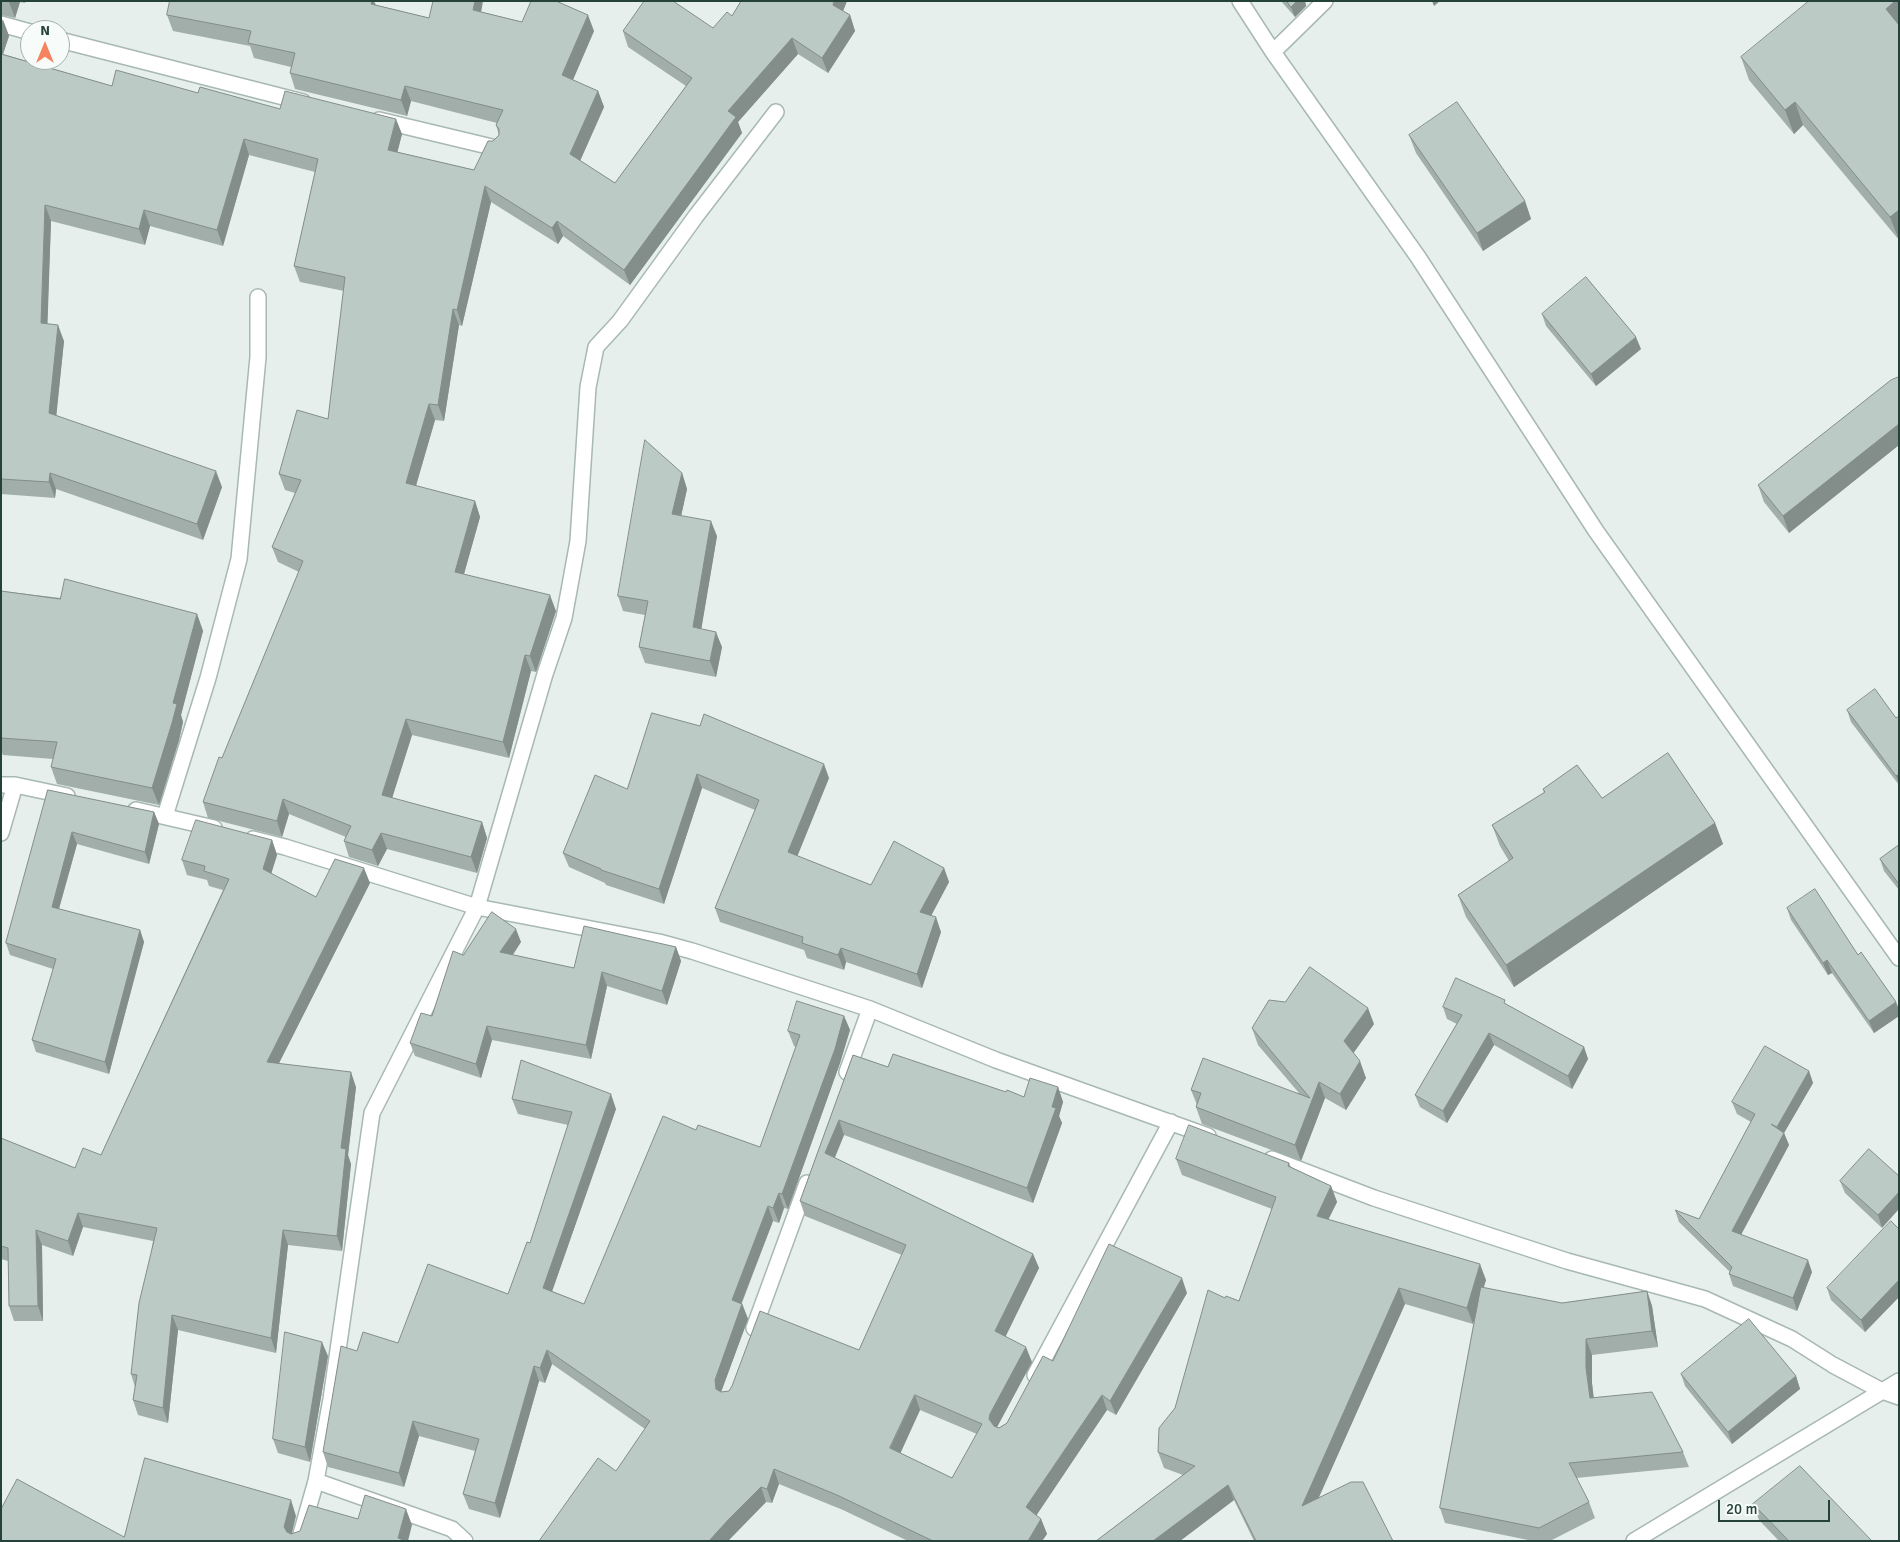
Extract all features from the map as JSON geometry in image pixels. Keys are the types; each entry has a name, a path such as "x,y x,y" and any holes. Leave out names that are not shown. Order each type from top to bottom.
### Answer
{"street":[{"path":"1240,1 1273,52 1418,258 1596,531 1899,958"},
{"path":"1273,52 1325,1"},
{"path":"1,24 20,29"},
{"path":"70,43 319,106"},
{"path":"299,1541 316,1481 331,1399 372,1113 477,907 545,674 564,618 578,541 588,387 596,347 620,321 696,216 776,112"},
{"path":"365,117 496,148"},
{"path":"165,816 208,678 239,559 258,357 258,296"},
{"path":"1,833 8,785 80,798"},
{"path":"118,806 285,847 477,907 660,942 870,1009 996,1060 1226,1142"},
{"path":"843,1083 870,1009"},
{"path":"1027,1390 1170,1122"},
{"path":"1254,1153 1374,1198 1567,1261 1705,1299 1792,1338 1833,1365 1899,1398"},
{"path":"749,1342 813,1167"},
{"path":"1634,1541 1899,1381"},
{"path":"316,1481 452,1530 465,1541"}],"building":[{"path":"170,1 372,1 371,4 429,18 433,1 475,1 473,10 522,22 531,1 556,1 588,15 562,75 598,91 570,154 615,183 692,78 623,31 644,1 673,1 713,28 727,12 732,16 741,1 834,1 833,5 850,15 822,58 792,38 728,111 736,117 624,270 557,221 552,228 485,186 457,310 453,309 438,405 429,404 406,483 475,501 455,572 550,595 530,656 525,655 503,742 406,719 382,795 482,822 471,857 381,833 372,850 344,841 351,826 283,799 277,821 203,802 219,757 222,758 303,561 272,547 301,480 279,474 297,410 328,419 345,277 294,266 318,159 244,139 217,230 144,210 139,229 45,205 41,323 58,325 49,413 216,471 197,524 50,473 49,482 1,479 1,54 20,59 20,70 56,70 112,86 116,70 198,93 200,87 280,109 285,91 396,119 388,150 474,170 488,141 493,141 499,135 499,129 496,125 503,110 405,86 401,100 290,73 295,53 248,43 251,31 167,15"},
{"path":"1287,1 1297,1 1291,7"},
{"path":"1809,1 1895,1 1886,9 1899,25 1899,210 1890,217 1795,102 1785,110 1741,57"},
{"path":"1457,102 1525,201 1477,233 1409,135"},
{"path":"1586,277 1636,337 1591,374 1542,314"},
{"path":"1899,377 1899,424 1783,516 1758,485 1891,380"},
{"path":"645,440 682,473 672,514 711,521 693,627 716,632 710,661 639,647 648,601 618,596"},
{"path":"65,579 197,614 173,703 177,704 152,788 51,767 57,742 1,738 1,591 60,599"},
{"path":"1875,689 1896,718 1899,716 1899,774 1896,776 1847,710"},
{"path":"652,713 700,726 704,714 824,764 788,852 871,885 894,841 944,868 920,912 936,917 917,974 841,948 838,955 802,943 803,937 715,908 759,800 697,774 659,889 601,870 563,853 595,775 627,789"},
{"path":"1668,753 1715,823 1506,965 1458,895 1513,858 1492,825 1545,792 1543,789 1577,765 1602,798"},
{"path":"48,790 154,812 145,852 72,832 52,907 140,930 105,1062 32,1040 56,959 6,943"},
{"path":"196,820 272,840 263,869 316,897 335,859 364,868 267,1062 351,1072 341,1148 346,1149 337,1236 283,1230 271,1338 172,1315 163,1408 133,1400 137,1375 131,1374 139,1303 157,1228 78,1213 68,1241 36,1230 38,1306 9,1306 8,1248 1,1246 1,1138 75,1168 83,1148 101,1155 229,879 204,871 205,866 182,860"},
{"path":"1899,845 1899,884 1880,859"},
{"path":"1815,889 1858,955 1861,952 1896,1002 1869,1021 1827,960 1823,963 1787,908"},
{"path":"492,912 516,929 500,952 574,968 584,926 676,947 662,991 602,972 586,1045 487,1026 476,1064 410,1043 421,1013 432,1016 453,951 463,955"},
{"path":"1310,967 1368,1008 1344,1041 1360,1061 1340,1094 1319,1082 1295,1145 1196,1107 1201,1093 1191,1090 1203,1058 1310,1098 1252,1028 1269,1000 1285,1002"},
{"path":"1456,978 1505,1000 1504,1003 1584,1047 1568,1076 1489,1033 1443,1111 1415,1095 1462,1015 1443,1007"},
{"path":"797,1001 844,1016 835,1049 782,1194 779,1193 773,1208 768,1206 732,1300 742,1304 715,1380 716,1389 721,1392 729,1391 732,1386 760,1311 859,1350 906,1245 800,1201 853,1055 888,1067 893,1054 1024,1097 1030,1078 1058,1087 1052,1107 1056,1108 1027,1188 839,1120 825,1153 1033,1254 995,1331 1026,1347 990,1414 989,1419 994,1426 999,1428 1007,1423 1043,1356 1053,1361 1109,1244 1182,1278 1110,1401 1102,1395 1026,1507 1041,1519 1028,1541 933,1541 837,1495 774,1469 767,1489 761,1487 709,1541 539,1541 598,1458 616,1471 650,1421 547,1350 540,1368 534,1366 495,1503 463,1494 479,1439 413,1421 399,1473 323,1452 341,1346 357,1351 363,1332 398,1343 428,1264 508,1294 527,1242 530,1243 572,1112 512,1099 521,1060 611,1094 543,1288 584,1304 663,1116 696,1130 698,1125 760,1147 800,1035 788,1031","holes":["915,1395 982,1424 952,1478 890,1448"]},
{"path":"1765,1046 1809,1071 1777,1127 1771,1124 1784,1133 1732,1231 1808,1260 1793,1298 1729,1274 1732,1267 1675,1210 1699,1219 1755,1114 1732,1102"},
{"path":"1189,1125 1289,1163 1288,1166 1331,1186 1317,1216 1480,1264 1467,1308 1399,1288 1302,1506 1351,1482 1363,1482 1393,1541 1256,1541 1228,1485 1153,1541 1096,1541 1195,1466 1158,1452 1159,1428 1175,1408 1208,1290 1225,1298 1226,1296 1239,1301 1276,1197 1176,1159"},
{"path":"1869,1149 1899,1176 1899,1192 1878,1215 1840,1181"},
{"path":"1891,1221 1899,1229 1899,1280 1861,1320 1827,1288"},
{"path":"1481,1287 1562,1303 1647,1291 1652,1331 1586,1339 1586,1368 1590,1398 1652,1392 1683,1452 1569,1463 1589,1502 1539,1528 1440,1508"},
{"path":"1749,1319 1796,1376 1728,1432 1681,1374"},
{"path":"285,1332 322,1342 305,1447 273,1439"},
{"path":"145,1458 291,1500 284,1527 291,1534 300,1531 309,1505 358,1519 365,1495 406,1509 398,1538 406,1541 1,1541 1,1509 17,1479 124,1537"},
{"path":"1800,1466 1872,1541 1789,1541 1753,1504"}]}
